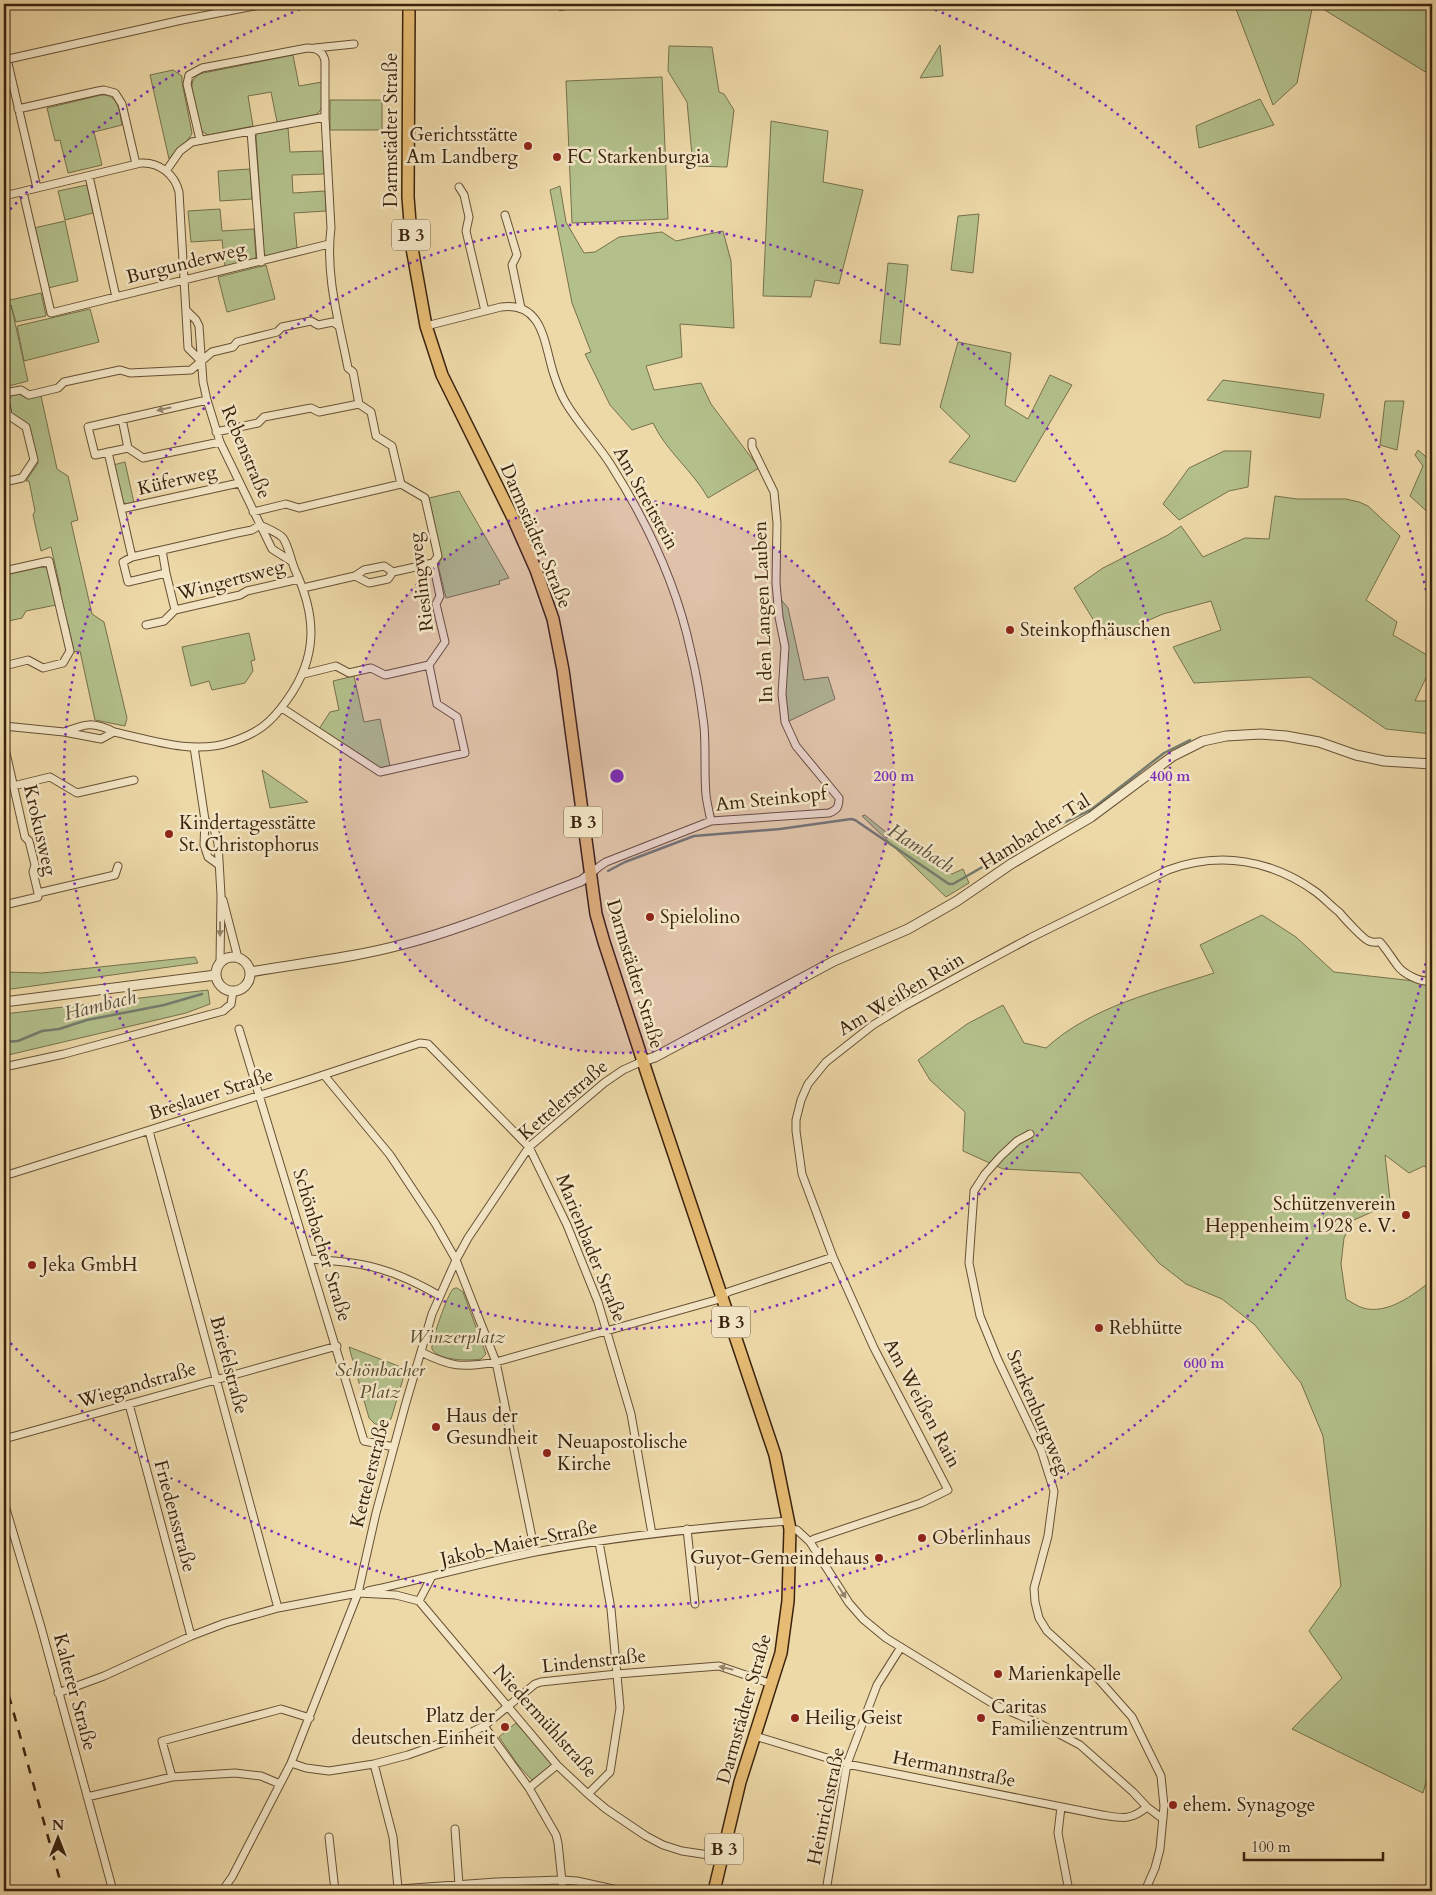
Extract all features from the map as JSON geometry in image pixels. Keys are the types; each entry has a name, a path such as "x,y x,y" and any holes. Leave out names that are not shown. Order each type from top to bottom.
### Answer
{"main road":[{"name":"Darmstädter Straße","path":"407,4 408,197 412,248 426,326 442,375 513,518 536,570 553,619 563,670 595,909 643,1061 775,1455 789,1525 788,1601 781,1653 740,1782 714,1891"}],"street":[{"path":"37,188 5,60 182,20 265,4"},
{"path":"200,140 187,84 189,74 192,71 307,48 354,44"},
{"path":"314,48 324,55 325,61 325,117 331,228 329,244 330,282 348,368 353,372 359,404"},
{"path":"18,109 98,91 115,93 122,104 136,164"},
{"path":"4,196 136,164 155,164 166,171 186,146 200,140 325,117"},
{"path":"251,131 261,262"},
{"name":"Rebenstraße","path":"166,171 173,178 179,192 188,348 201,361"},
{"path":"89,176 116,297"},
{"path":"460,187 470,216 466,230 485,311"},
{"name":"Burgunderweg","path":"23,192 51,313 329,244"},
{"path":"505,215 518,255 512,265 522,308"},
{"path":"426,326 513,305 522,308"},
{"name":"Am Streitstein","path":"522,308 536,319 554,376 566,402 637,508 663,561 682,613 692,652 704,727 706,794 711,821"},
{"name":"Rebenstraße","path":"187,311 199,326 201,361 207,400 220,442 272,549 291,561"},
{"path":"4,482 22,478 34,460 26,427 8,415 4,394 21,390 29,395 58,388 64,382 120,370 130,373 191,370 212,352 233,347 237,342 277,332 282,327 311,321 318,325 333,322 339,326"},
{"path":"128,448 95,455 88,427 207,400"},
{"path":"216,432 258,423 264,417 310,408 319,412 359,404 371,412 376,436 392,446 400,484 299,508 286,504 253,512"},
{"path":"122,419 128,448 143,458 220,442"},
{"name":"In den Langen Lauben","path":"752,442 752,447 774,492 776,511 776,602 785,647 782,694 785,722 796,746 839,798"},
{"path":"108,452 132,557"},
{"name":"Küferweg","path":"121,509 239,483"},
{"name":"Rieslingweg","path":"400,484 425,498 438,556 433,563 440,596 436,604 445,642 429,665"},
{"path":"166,573 128,582 123,562 132,557 252,530 260,525"},
{"name":"Rebenstraße","path":"64,732 86,724 107,728 114,732 183,746 214,747 265,727 282,708 304,674 311,628 303,588 282,537 260,525"},
{"path":"162,550 175,610"},
{"path":"4,570 49,561 70,651 63,663 43,668 28,660 4,666"},
{"path":"355,576 369,583 388,579 393,572 433,563"},
{"path":"303,588 355,576 364,570 384,566 393,572"},
{"name":"Wingertsweg","path":"146,625 164,621 175,610 299,579"},
{"path":"282,708 380,772 465,753 457,717 437,704 429,665 385,675 371,668 349,673 336,666 304,674"},
{"path":"4,726 64,732 102,739 114,732"},
{"name":"Hambacher Tal","path":"643,1061 655,1057 834,961 908,929 957,901 1011,864 1091,817 1173,756 1203,741 1226,736 1261,734 1286,736 1319,742 1356,755 1384,761 1432,764"},
{"name":"Krokusweg","path":"4,744 7,774 13,786 25,837 29,841 35,865 32,872 38,893"},
{"path":"194,747 205,820 206,852 211,860 218,865"},
{"path":"13,786 50,777 77,793 134,780"},
{"name":"Am Steinkopf","path":"589,875 606,862 711,821 828,813 835,811 839,805 839,798"},
{"path":"205,820 216,833 221,895 220,962 216,975 217,980 223,988 233,991 238,990 247,983 250,972 246,963 238,958 228,958 220,962"},
{"name":"Am Weißen Rain","path":"810,1542 814,1539 921,1504 948,1490 874,1348 833,1257 802,1174 796,1143 798,1109 808,1084 826,1062 873,1025 930,991 1030,938 1168,870 1207,860 1231,859 1282,872 1317,892 1368,941 1380,942 1397,966 1417,979 1432,981"},
{"path":"4,905 38,897 38,893 116,875 118,866"},
{"path":"250,972 332,960 402,945 497,914 580,881 589,875"},
{"path":"221,895 238,958"},
{"path":"4,1002 216,975"},
{"path":"4,1067 109,1042 223,1011 231,1004 233,991"},
{"name":"Schönbacher Straße","path":"239,1029 364,1441 394,1447"},
{"name":"Breslauer Straße","path":"4,1176 420,1043 428,1044"},
{"name":"Marienbader Straße","path":"428,1044 529,1147 568,1225 607,1330 631,1414 652,1534"},
{"name":"Kettelerstraße","path":"222,1891 232,1877 291,1763 358,1593 376,1513 432,1314 456,1260 468,1238 529,1147 604,1083 623,1070 643,1061"},
{"path":"324,1075 390,1155 435,1223 456,1260 496,1362 536,1552"},
{"name":"Briefelstraße","path":"149,1131 278,1608"},
{"name":"Starkenburgweg","path":"1030,1134 1017,1141 1001,1156 984,1174 974,1191 969,1263 980,1316 998,1360 1042,1450 1054,1491 1048,1536 1034,1588 1035,1602 1040,1618 1047,1631 1093,1673 1132,1717 1161,1776 1164,1806 1160,1849 1155,1868 1145,1891"},
{"path":"421,1352 455,1366 496,1362 716,1300 728,1292 833,1257"},
{"path":"310,1259 378,1268 411,1280 440,1296"},
{"name":"Wiegandstraße","path":"4,1439 336,1346"},
{"name":"Friedensstraße","path":"129,1404 191,1636"},
{"name":"Kalterer Straße","path":"4,1502 41,1627 113,1891"},
{"path":"789,1525 810,1542 849,1603 863,1620 886,1638 995,1705 1042,1725 1075,1742 1133,1792 1147,1807 1163,1819"},
{"name":"Jakob-Maier-Straße","path":"358,1593 431,1578 536,1552 599,1542 687,1529 789,1525"},
{"path":"687,1529 695,1604"},
{"path":"588,1794 610,1772 620,1708 611,1610 599,1542"},
{"path":"58,1693 104,1676 191,1636 225,1623 278,1608 358,1593 396,1595 419,1601 431,1578"},
{"name":"Niedermühlstraße","path":"419,1601 557,1764 588,1794 606,1809 663,1845 682,1851 722,1857"},
{"name":"Heinrichstraße","path":"826,1891 847,1764 877,1685 901,1647"},
{"name":"Lindenstraße","path":"291,1763 329,1772 374,1764 439,1744 484,1726 535,1684 541,1682 719,1666 772,1684"},
{"path":"172,1777 162,1741 281,1709 310,1718"},
{"path":"484,1726 529,1788 556,1834 563,1891"},
{"name":"Hermannstraße","path":"755,1736 847,1764 1061,1807 1127,1818 1138,1814 1147,1807"},
{"path":"374,1764 394,1837 398,1888"},
{"path":"529,1788 557,1764"},
{"path":"87,1798 172,1777 249,1774 261,1776 280,1784"},
{"path":"1061,1807 1058,1832 1069,1891"},
{"path":"455,1829 459,1884"},
{"path":"329,1837 335,1891"},
{"path":"372,1891 459,1884 562,1880 577,1881 622,1891"},
{"path":"496,1882 496,1891"}],"green space":[{"path":"1234,4 1313,4 1297,83 1273,105"},
{"path":"1315,4 1432,4 1432,76"},
{"path":"940,45 943,76 920,78"},
{"path":"669,46 712,47 719,92 724,94 734,110 727,167 693,166 687,102 668,71"},
{"path":"293,55 299,86 322,82 323,101 318,113 277,122 271,92 248,96 253,126 208,135 203,132 200,128 192,89 192,83 196,77 203,73"},
{"path":"173,70 182,76 192,133 189,139 169,159 150,75"},
{"path":"662,77 668,219 572,223 566,81"},
{"path":"107,95 115,100 122,125 94,132 102,165 68,173 60,140 55,141 47,108"},
{"path":"1260,99 1274,125 1199,148 1196,126"},
{"path":"330,100 382,100 382,130 330,130"},
{"path":"771,121 828,131 823,182 863,190 839,284 815,280 811,297 763,296"},
{"path":"288,128 290,152 323,151 324,174 292,175 293,193 325,191 326,211 294,213 297,248 267,256 264,254 256,136 258,133"},
{"path":"250,169 252,199 220,201 218,171"},
{"path":"87,185 93,213 65,220 58,191"},
{"path":"560,186 566,222 584,253 595,252 619,237 662,232 676,241 723,231 731,261 734,328 680,324 682,357 646,366 654,390 701,383 711,404 759,468 708,498 665,443 653,423 632,430 610,405 585,354 591,352 572,303 550,190"},
{"path":"220,209 222,231 254,229 256,257 254,259 225,267 222,240 191,242 188,211"},
{"path":"979,214 973,273 951,270 958,216"},
{"path":"65,221 78,281 48,288 34,228"},
{"path":"888,263 908,265 900,345 880,343"},
{"path":"266,265 275,299 227,312 218,277"},
{"path":"4,271 10,300 41,293 46,316 16,322 11,305 28,381 5,387"},
{"path":"90,309 99,342 24,361 17,326"},
{"path":"958,342 1011,353 1005,405 1028,419 1050,375 1072,385 1015,482 949,462 970,436 940,407"},
{"path":"1223,380 1324,394 1320,418 1207,400"},
{"path":"19,394 28,399 41,396 57,469 68,476 78,520 71,522 92,614 104,622 127,718 125,726 95,720 80,651 74,652 68,624 64,622 58,595 61,591 51,547 41,551 33,515 35,511 29,481 26,481 38,463 29,425 12,414 9,400 12,395"},
{"path":"1385,401 1404,401 1397,450 1380,445"},
{"path":"1418,450 1432,462 1432,516 1410,496 1423,466 1415,455"},
{"path":"1224,451 1251,451 1248,487 1229,491 1179,520 1163,504 1189,468"},
{"path":"125,462 134,503 128,505 121,501 113,465"},
{"path":"459,491 509,578 499,581 500,584 446,598 438,565 442,558 429,498"},
{"path":"1275,496 1297,499 1346,499 1359,502 1368,506 1400,536 1366,600 1397,622 1393,635 1432,658 1432,665 1415,701 1432,701 1432,734 1386,729 1310,677 1194,683 1173,647 1221,630 1211,601 1163,614 1105,639 1074,588 1103,568 1168,535 1181,526 1203,557 1245,538 1269,539"},
{"path":"42,567 47,568 56,605 26,611 22,618 4,622 4,575"},
{"path":"779,597 788,608 804,680 828,677 835,699 787,722 784,702"},
{"path":"249,633 255,660 251,661 253,671 245,683 212,690 209,681 191,686 182,647"},
{"path":"354,676 364,722 380,719 390,766 380,768 319,729 330,712 339,710 333,681"},
{"path":"262,770 308,802 270,808"},
{"path":"865,815 892,837 952,874 963,869 969,883 946,897 862,816"},
{"path":"1262,915 1296,937 1334,972 1432,983 1432,1170 1424,1166 1409,1173 1385,1155 1390,1200 1374,1211 1354,1220 1344,1238 1341,1264 1346,1299 1363,1308 1381,1309 1391,1306 1417,1292 1432,1280 1432,1760 1423,1793 1292,1729 1342,1678 1309,1631 1341,1586 1323,1436 1301,1383 1255,1325 1222,1299 1186,1284 1159,1263 1080,1173 1003,1169 963,1151 965,1112 930,1080 918,1060 967,1024 1003,1005 1024,1043 1046,1048 1064,1033 1104,1011 1147,994 1214,973 1200,945"},
{"path":"195,957 198,963 4,990 4,972 42,973"},
{"path":"208,990 210,1004 186,1013 4,1056 4,1014"},
{"name":"Winzerplatz","path":"457,1288 463,1292 486,1354 481,1359 462,1360 447,1358 435,1353 432,1349 436,1329 447,1299 453,1289"},
{"name":"Schönbacher Platz","path":"349,1347 406,1369 391,1419 385,1425 375,1424 369,1418"},
{"path":"516,1723 553,1764 532,1780 518,1765 499,1737"}],"waterway":[{"path":"560,10 593,4"},
{"name":"Hambach","path":"608,871 625,862 694,836 780,829 851,819 949,884 953,884 1031,839 1092,809 1164,753 1190,740"},
{"name":"Hambach","path":"4,1042 18,1041 42,1031 59,1029 87,1020 164,1005 202,994"}],"railway":[{"path":"4,1678 63,1891"}],"place":[{"name":"Gerichtsstätte Am Landberg","path":"528,146"},
{"name":"FC Starkenburgia","path":"557,157"},
{"name":"Steinkopfhäuschen","path":"1010,630"},
{"name":"Kindertagesstätte St. Christophorus","path":"169,834"},
{"name":"Spielolino","path":"650,917"},
{"name":"Schützenverein Heppenheim 1928 e. V.","path":"1406,1215"},
{"name":"Jeka GmbH","path":"32,1265"},
{"name":"Rebhütte","path":"1099,1328"},
{"name":"Haus der Gesundheit","path":"436,1427"},
{"name":"Neuapostolische Kirche","path":"547,1453"},
{"name":"Oberlinhaus","path":"922,1538"},
{"name":"Guyot-Gemeindehaus","path":"879,1558"},
{"name":"Marienkapelle","path":"998,1674"},
{"name":"Heilig Geist","path":"795,1718"},
{"name":"Caritas Familienzentrum","path":"981,1718"},
{"name":"Platz der deutschen Einheit","path":"505,1727"},
{"name":"ehem. Synagoge","path":"1173,1805"}]}
